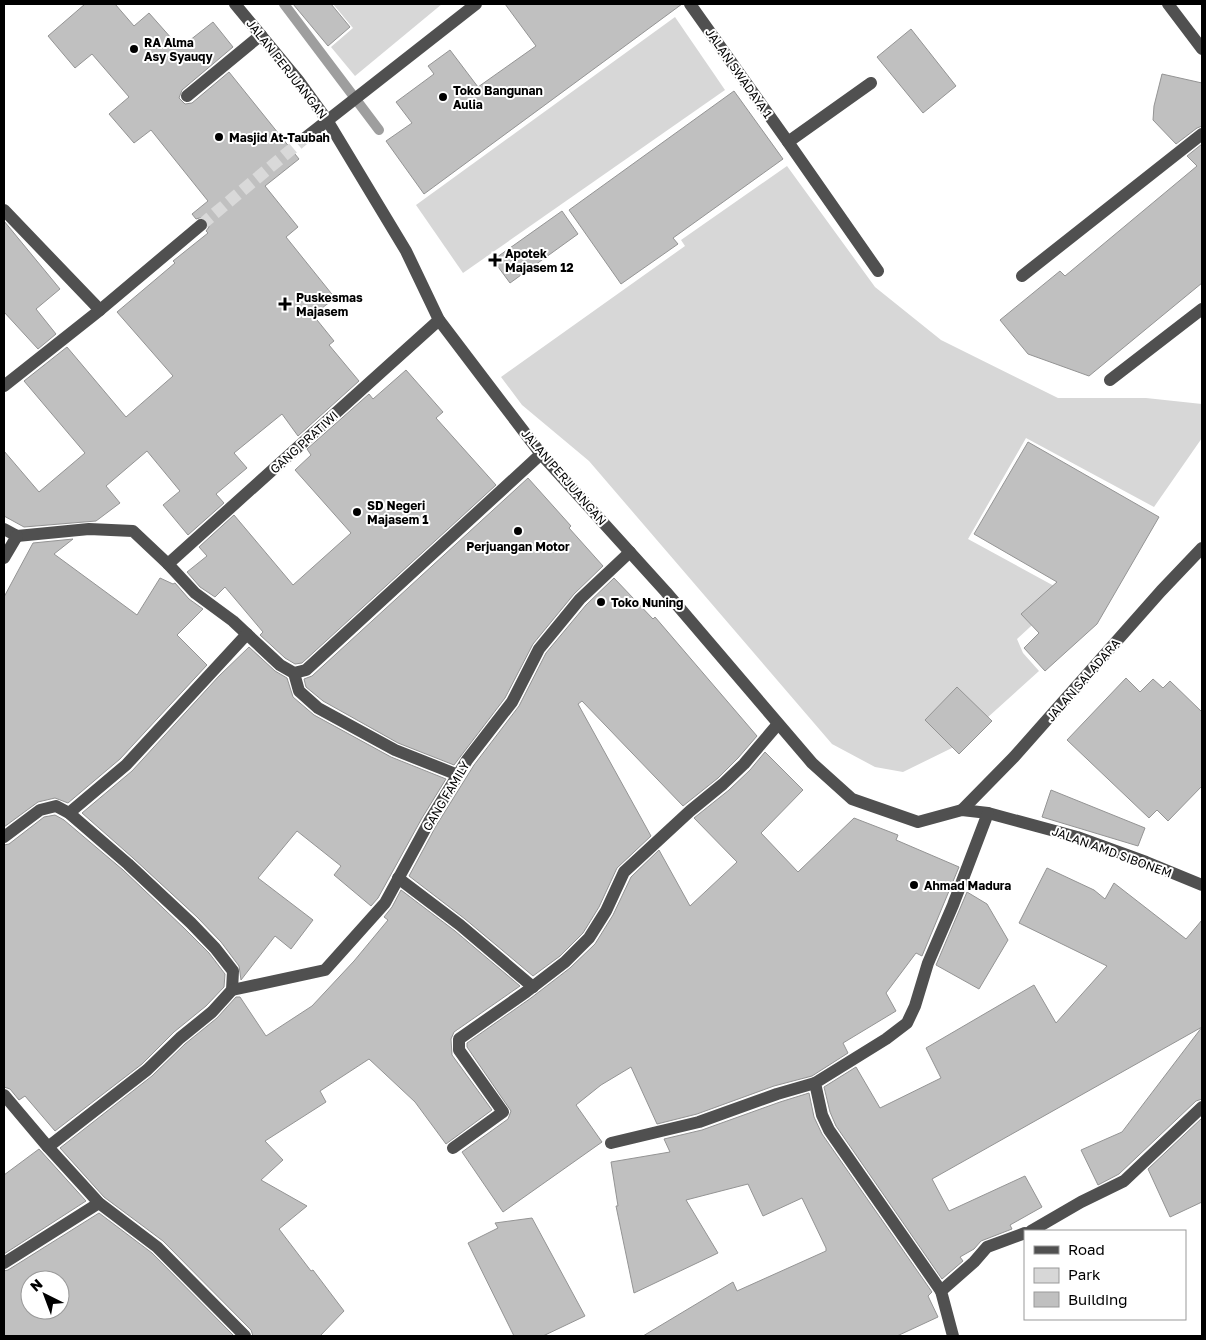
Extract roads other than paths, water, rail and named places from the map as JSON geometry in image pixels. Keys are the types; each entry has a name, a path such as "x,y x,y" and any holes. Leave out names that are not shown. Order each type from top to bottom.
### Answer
{"street":[{"name":"JALAN PERJUANGAN","path":"235,4 298,80 332,116 406,251 439,320 540,454 666,592 812,763 852,799 918,822 962,810"},
{"path":"305,138 476,4"},
{"name":"JALAN SWADAYA 1","path":"690,4 878,271"},
{"path":"1168,4 1202,49"},
{"path":"187,96 261,35"},
{"path":"788,142 871,83"},
{"path":"1022,276 1202,134"},
{"path":"4,210 100,310"},
{"path":"4,386 100,310 201,225"},
{"path":"1110,380 1202,309"},
{"name":"GANG PRATIWI","path":"168,564 439,320"},
{"path":"4,529 17,536 89,529 133,531 195,593 233,621 280,665 294,673 306,670 540,454"},
{"path":"4,558 17,536"},
{"name":"JALAN SALADARA","path":"962,810 1014,758 1161,591 1202,548"},
{"name":"GANG FAMILY","path":"232,990 325,970 385,903 429,822 467,760 512,702 539,649 580,599 630,552"},
{"path":"69,813 126,765 247,634"},
{"path":"294,673 299,691 318,708 395,750 458,775"},
{"path":"453,1148 503,1112 459,1050 459,1039 565,962 589,938 606,911 624,872 744,764 778,724"},
{"path":"4,837 40,810 56,806 69,813 128,864 191,923 215,948 233,971 232,990 212,1012 180,1038 147,1070 48,1147"},
{"name":"JALAN AMD SIBONEM","path":"962,810 988,813 1077,837 1202,885"},
{"path":"611,1143 699,1122 777,1094 815,1083 886,1039 908,1023 928,963 953,905 988,813"},
{"path":"398,878 460,925 533,987"},
{"path":"815,1083 822,1115 829,1130 941,1291 953,1336"},
{"path":"4,1095 99,1203 157,1247 246,1336"},
{"path":"1033,1230 1081,1202 1124,1181 1202,1106"},
{"path":"4,1263 99,1203"},
{"path":"941,1291 974,1262 987,1247 1024,1234"}],"waterway":[{"path":"284,4 379,130"}],"tunnel":[{"path":"201,225 305,138"}],"place":[{"name":"RA Alma Asy Syauqy","path":"134,49"},
{"name":"Toko Bangunan Aulia","path":"443,97"},
{"name":"Masjid At-Taubah","path":"219,137"},
{"name":"Apotek Majasem 12","path":"495,260"},
{"name":"Puskesmas Majasem","path":"285,304"},
{"name":"SD Negeri Majasem 1","path":"357,512"},
{"name":"Perjuangan Motor","path":"518,531"},
{"name":"Toko Nuning","path":"601,602"},
{"name":"Ahmad Madura","path":"914,885"}]}
